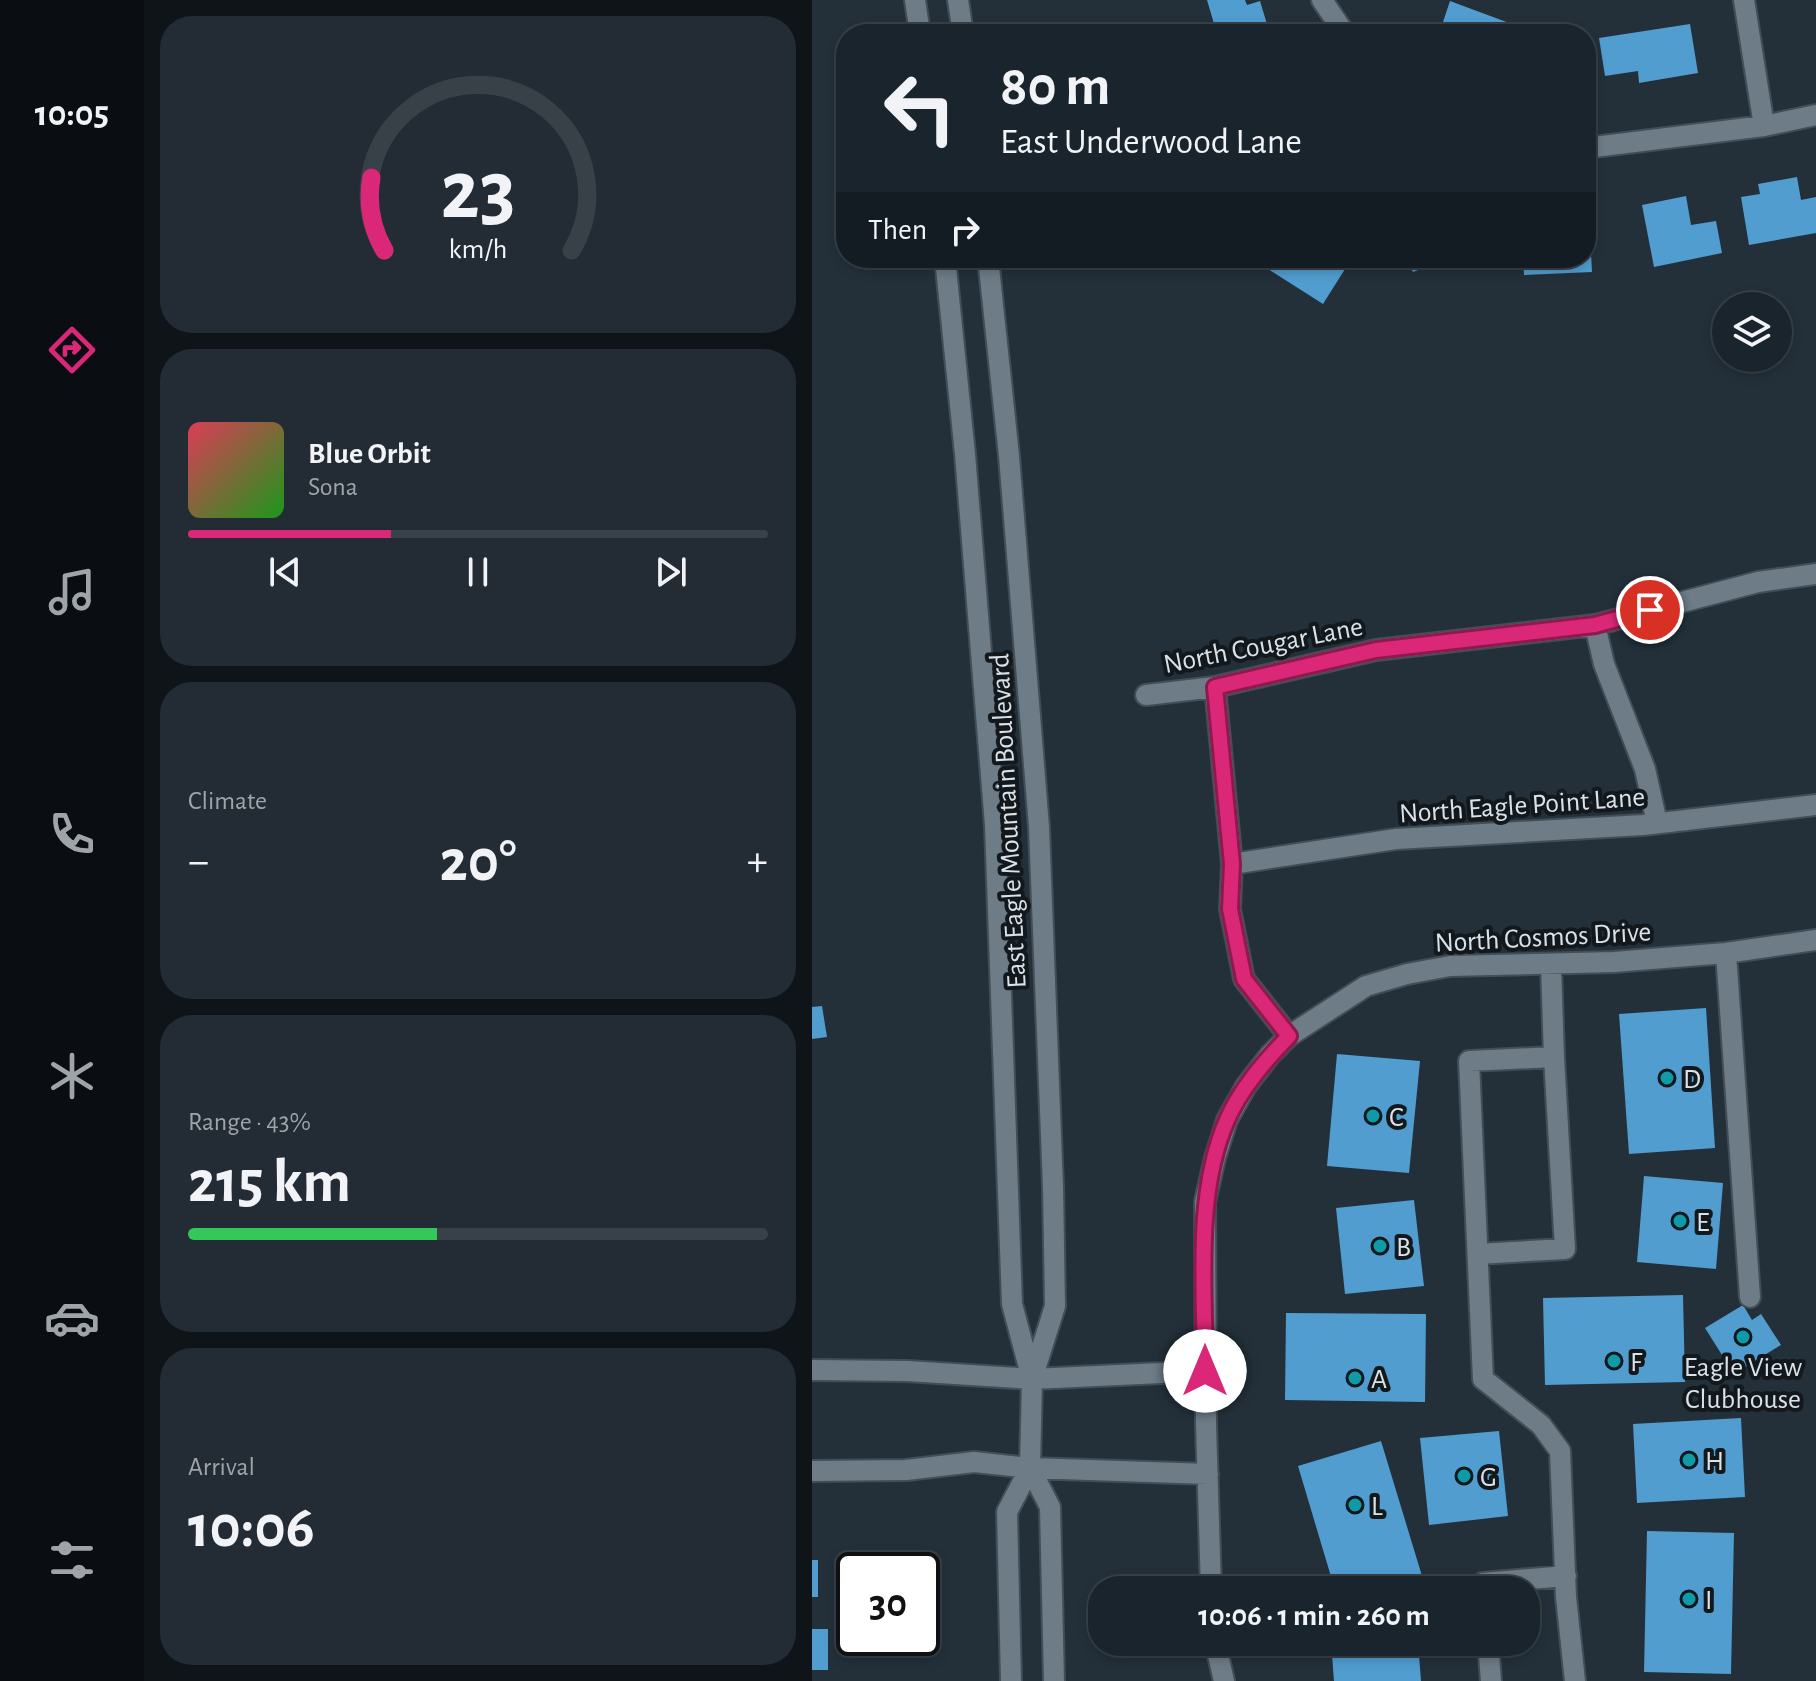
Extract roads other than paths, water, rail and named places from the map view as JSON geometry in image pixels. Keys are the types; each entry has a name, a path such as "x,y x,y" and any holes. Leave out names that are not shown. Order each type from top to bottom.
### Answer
{"street":[{"path":"915,0 919,24"},
{"path":"958,0 962,24"},
{"path":"1322,0 1338,24"},
{"path":"1744,0 1764,126"},
{"path":"1596,147 1764,126 1816,115"},
{"name":"East Eagle Mountain Boulevard","path":"946,268 965,454 995,825 1012,1304 1032,1379"},
{"name":"East Eagle Mountain Boulevard","path":"989,268 1009,456 1039,827 1055,1306 1032,1379 1030,1468 1007,1512 1011,1681"},
{"name":"North Cougar Lane","path":"1146,695 1215,687 1376,650 1595,625 1758,582 1816,574"},
{"path":"1595,625 1604,664 1645,769 1657,823"},
{"path":"1215,687 1232,864 1230,909 1244,979 1289,1036"},
{"name":"North Eagle Point Lane","path":"1232,864 1396,839 1657,823 1816,805"},
{"name":"North Cosmos Drive","path":"1211,1576 1205,1371 1205,1202 1227,1120 1246,1086 1289,1036 1366,986 1450,966 1551,965 1726,953 1816,940"},
{"path":"1726,953 1750,1297"},
{"path":"1478,1254 1565,1249 1551,965"},
{"path":"1554,1057 1469,1061 1483,1379 1541,1425 1560,1451 1575,1681"},
{"path":"812,1370 907,1371 1032,1379 1205,1371"},
{"path":"812,1471 906,1470 974,1462 1030,1468 1208,1474"},
{"name":"East Eagle Mountain Boulevard","path":"1030,1468 1050,1507 1054,1681"},
{"path":"1540,1578 1566,1576"},
{"path":"1218,1656 1224,1681"},
{"path":"1489,1656 1491,1681"}],"place":[{"name":"D","path":"1667,1078"},
{"name":"C","path":"1373,1116"},
{"name":"E","path":"1680,1221"},
{"name":"B","path":"1380,1246"},
{"name":"Eagle View Clubhouse","path":"1743,1337"},
{"name":"F","path":"1614,1361"},
{"name":"A","path":"1355,1378"},
{"name":"H","path":"1689,1460"},
{"name":"G","path":"1464,1476"},
{"name":"L","path":"1355,1505"},
{"name":"I","path":"1689,1599"}]}
